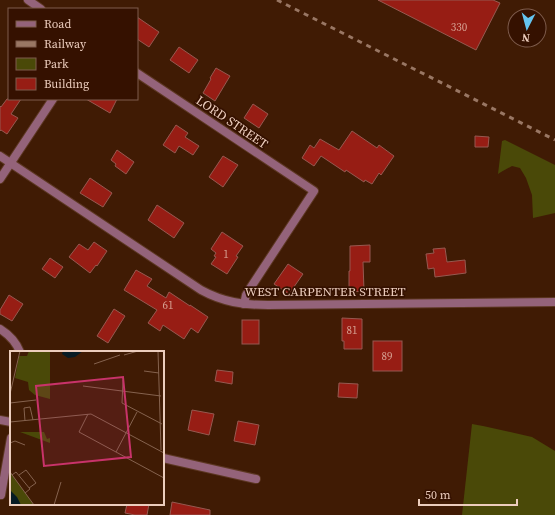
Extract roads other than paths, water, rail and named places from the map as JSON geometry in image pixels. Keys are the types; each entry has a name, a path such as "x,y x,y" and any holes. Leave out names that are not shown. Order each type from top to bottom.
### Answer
{"street":[{"path":"28,0 40,8"},
{"name":"LORD STREET","path":"138,74 314,191 249,290 244,304"},
{"path":"0,180 52,100"},
{"name":"WEST CARPENTER STREET","path":"0,156 201,290 222,300 244,304 268,305 555,302"},
{"path":"0,329 12,339 20,351"},
{"path":"0,420 10,422"},
{"path":"1,495 10,444"},
{"path":"164,458 256,479"}],"railway":[{"path":"277,0 555,140"}]}
